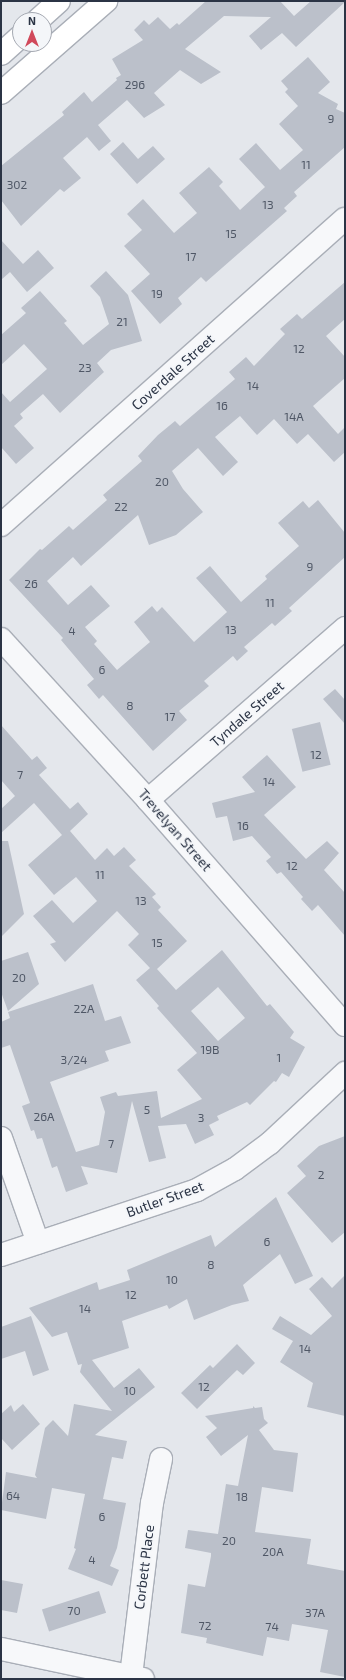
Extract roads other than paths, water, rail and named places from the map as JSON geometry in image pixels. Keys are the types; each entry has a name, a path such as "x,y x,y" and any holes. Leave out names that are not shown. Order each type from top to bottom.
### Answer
{"main road":[{"path":"47,12 59,1"},
{"path":"1,93 106,1"},
{"path":"1,54 12,44"}],"street":[{"name":"Coverdale Street","path":"1,525 345,219"},
{"name":"Tyndale Street","path":"148,800 345,628"},
{"name":"Trevelyan Street","path":"1,639 148,800 345,1025"},
{"name":"Butler Street","path":"1,1255 197,1190 235,1169 270,1143 345,1073"},
{"path":"1,1138 38,1243"},
{"name":"Corbett Place","path":"137,1678 152,1503 161,1459"},
{"path":"1,1649 137,1678"}]}
